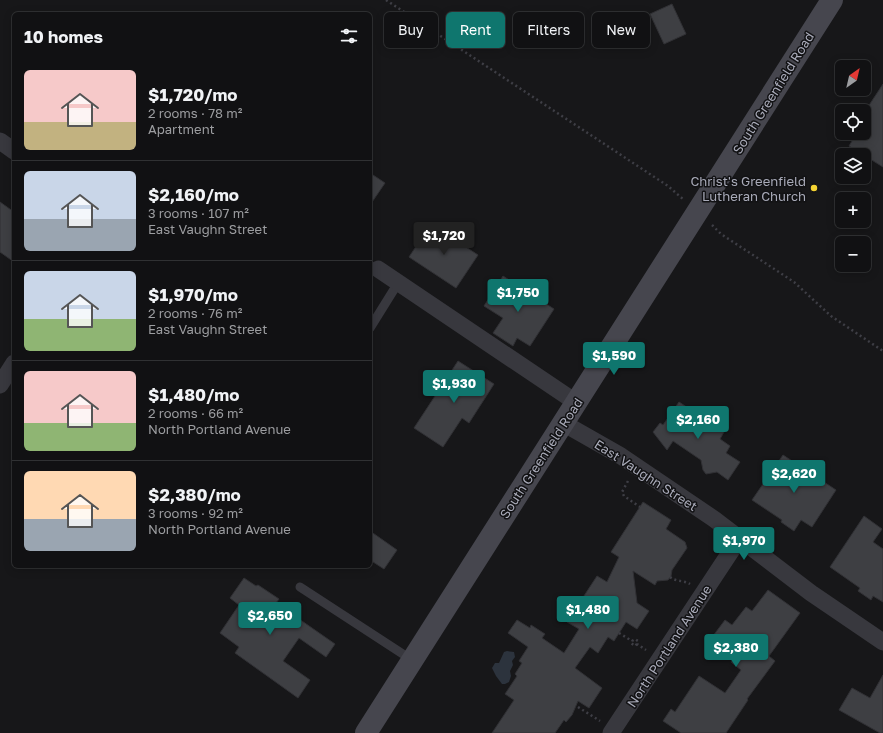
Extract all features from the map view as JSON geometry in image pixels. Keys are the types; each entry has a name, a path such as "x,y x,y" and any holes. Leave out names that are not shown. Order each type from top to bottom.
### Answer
{"main road":[{"name":"South Greenfield Road","path":"366,733 832,0"}],"street":[{"path":"0,141 12,150"},
{"path":"378,269 576,403"},
{"path":"0,385 12,366"},
{"name":"East Vaughn Street","path":"563,424 621,456 714,519 811,593 883,642"},
{"name":"North Portland Avenue","path":"612,732 739,539"}],"lane":[{"path":"372,325 398,283"},
{"path":"300,587 412,660"}],"path":[{"path":"386,0 668,186 698,211 721,234 794,282 831,316 883,351"},
{"path":"637,468 622,492 624,496 640,507"},
{"path":"619,633 632,641 635,639 638,641 637,644 660,658"},
{"path":"578,707 612,732"}],"shaded area":[{"path":"504,652 514,652 515,657 512,661 513,665 510,671 511,676 509,682 502,684 492,668 495,663 499,663"}],"building":[{"path":"672,4 686,34 664,44 650,14"},
{"path":"883,84 883,167 871,160 871,148 852,148 849,146 853,140 871,140 870,104"},
{"path":"372,174 385,183 372,202"},
{"path":"0,202 12,211 12,261 0,252"},
{"path":"431,224 478,255 456,288 409,257"},
{"path":"503,276 554,309 530,346 517,338 513,346 493,333 503,318 484,306"},
{"path":"458,361 494,384 469,423 462,418 443,447 414,428"},
{"path":"679,402 694,412 696,410 713,421 712,422 724,432 720,439 730,446 726,453 740,462 728,480 717,472 706,474 703,470 701,460 673,441 667,450 653,432 660,423 663,425"},
{"path":"783,455 836,490 812,527 801,520 794,531 781,522 782,520 752,500"},
{"path":"643,502 671,520 666,529 685,542 687,548 672,570 671,576 668,580 657,581 655,585 633,571 637,603 649,611 637,629 626,622 614,641 608,637 598,653 590,647 575,668 602,688 589,708 578,701 572,715 566,722 564,720 555,733 492,733 514,700 505,694 517,676 515,674 522,663 519,661 528,647 508,633 517,620 530,628 531,625 545,634 542,638 564,653 579,629 567,622 597,576 607,582 619,557 611,552"},
{"path":"864,516 882,529 873,542 883,549 883,602 873,596 871,600 858,591 860,588 830,567"},
{"path":"372,532 397,550 384,569 372,561"},
{"path":"244,578 256,586 258,585 279,599 276,603 335,644 326,657 299,638 283,661 310,680 298,698 235,653 239,647 220,633 239,605 230,598"},
{"path":"768,590 800,613 769,656 775,661 747,699 748,700 726,733 681,733 663,721 671,709 675,712 699,676 725,693 741,670 731,662 737,654 713,636 725,620 732,625 746,607 752,611"},
{"path":"883,675 883,733 880,733 839,710 852,688 870,698"}],"place":[{"name":"Christ's Greenfield Lutheran Church","path":"814,188"}]}
